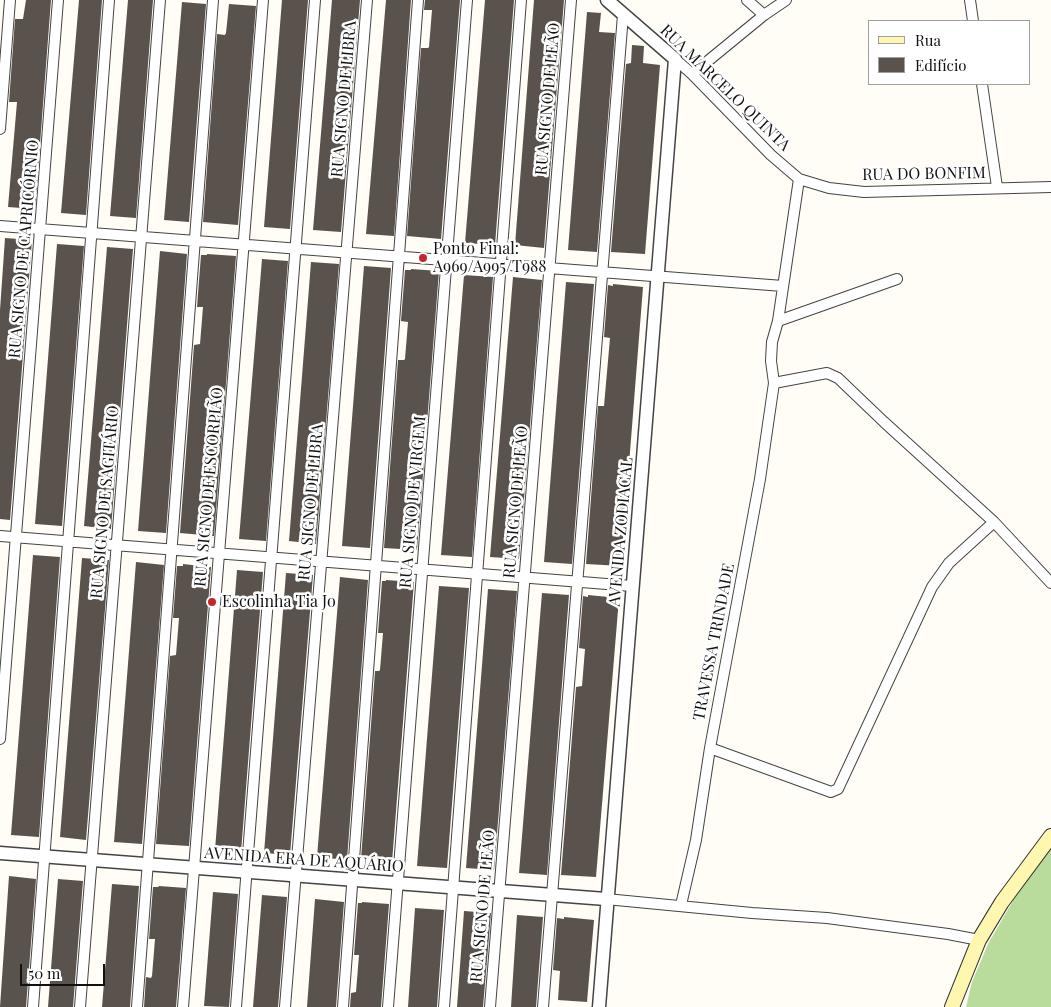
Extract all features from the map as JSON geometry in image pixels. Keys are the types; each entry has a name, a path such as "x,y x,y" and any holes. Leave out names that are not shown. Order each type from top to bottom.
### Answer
{"main road":[{"path":"952,1007 979,940 1002,902 1051,836"}],"street":[{"path":"0,129 10,0"},
{"name":"RUA SIGNO DE CAPRICÓRNIO","path":"0,740 58,0"},
{"path":"33,1007 109,0"},
{"name":"RUA SIGNO DE SAGITÁRIO","path":"80,1007 160,0"},
{"path":"136,1007 213,0"},
{"name":"RUA SIGNO DE ESCORPIÃO","path":"183,1007 263,0"},
{"path":"236,1007 315,0"},
{"name":"RUA SIGNO DE LIBRA","path":"285,1007 367,0"},
{"path":"343,1007 418,0"},
{"name":"RUA SIGNO DE VIRGEM","path":"388,1007 467,0"},
{"path":"444,1007 521,0"},
{"name":"RUA SIGNO DE LEÃO","path":"490,1007 571,0"},
{"name":"RUA MARCELO QUINTA","path":"607,0 692,74 771,155 799,179"},
{"path":"747,0 764,15"},
{"path":"692,74 764,15 786,0"},
{"path":"970,0 973,20"},
{"path":"543,1007 623,15"},
{"name":"AVENIDA ZODIACAL","path":"598,1007 675,59"},
{"path":"982,85 997,187"},
{"name":"RUA DO BONFIM","path":"799,179 829,188 864,192 1051,187"},
{"name":"TRAVESSA TRINDADE","path":"681,905 696,840 710,748 760,478 774,384 771,361 772,342 778,321 799,179"},
{"path":"0,226 783,286"},
{"path":"778,321 897,279"},
{"path":"774,384 827,373 838,378 994,522 1051,583"},
{"path":"710,748 831,792 838,789 932,587 949,563 994,522"},
{"path":"0,536 632,586"},
{"name":"AVENIDA ERA DE AQUÁRIO","path":"0,853 606,899"},
{"path":"606,899 827,918 979,940"}],"green space":[{"path":"1051,848 1051,1007 966,1007 972,982 988,944 1018,892"}],"building":[{"path":"26,0 51,0 35,209 8,207 17,102 9,102 15,19 23,19"},
{"path":"79,0 102,0 86,215 61,213"},
{"path":"128,0 153,0 136,218 110,216"},
{"path":"282,0 308,0 290,229 264,227"},
{"path":"332,0 360,0 341,232 313,230"},
{"path":"386,0 411,0 394,236 366,234"},
{"path":"425,0 460,0 441,239 407,236 421,48 429,47 432,10 424,10"},
{"path":"485,0 514,0 495,245 465,243"},
{"path":"534,0 564,0 544,248 515,245"},
{"path":"182,2 206,4 189,222 164,220"},
{"path":"229,4 256,6 238,225 203,222 217,34 225,35 226,33"},
{"path":"587,12 601,13 599,32 615,33 597,252 568,250"},
{"path":"632,45 644,46 643,63 660,65 645,254 611,252 626,64 631,63"},
{"path":"5,238 32,240 10,520 0,519 0,310"},
{"path":"57,244 84,246 62,526 35,524"},
{"path":"107,247 133,249 111,529 84,526"},
{"path":"160,251 187,254 166,533 138,531"},
{"path":"201,255 236,256 214,536 180,533 194,345 200,344 203,307 197,307"},
{"path":"262,259 288,261 266,541 239,539"},
{"path":"311,262 339,264 316,544 289,541"},
{"path":"364,266 391,268 370,548 342,546"},
{"path":"405,270 439,271 417,550 384,548 398,360 405,359 408,322 401,321"},
{"path":"464,275 493,277 472,557 441,555"},
{"path":"513,277 542,280 519,559 490,557"},
{"path":"566,282 594,284 572,564 544,562"},
{"path":"613,284 643,287 621,566 586,564 598,406 604,406 610,338 604,337 608,285 613,286"},
{"path":"33,555 60,557 39,837 11,835"},
{"path":"82,558 109,560 86,840 60,837"},
{"path":"136,562 164,565 142,844 114,842"},
{"path":"183,564 211,567 189,846 156,844 170,656 176,655 179,618 173,618 177,566 183,566"},
{"path":"237,570 263,572 241,852 215,850"},
{"path":"286,573 313,575 290,855 264,853"},
{"path":"340,577 368,580 347,860 317,857"},
{"path":"382,581 414,582 392,862 361,859 375,671 380,670 383,633 378,633"},
{"path":"439,586 469,588 447,868 417,866"},
{"path":"488,589 517,591 494,870 466,868"},
{"path":"542,593 569,595 547,875 519,873"},
{"path":"588,595 619,598 596,877 561,875 576,687 582,686 585,649 579,648 583,596 588,597"},
{"path":"9,876 36,879 26,1007 0,1007"},
{"path":"58,879 83,881 73,1007 48,1007"},
{"path":"112,884 139,886 130,1007 102,1007"},
{"path":"153,887 186,888 176,1007 144,1007 146,977 151,978 152,976 155,939 149,939"},
{"path":"213,892 238,894 229,1007 204,1006"},
{"path":"262,895 287,897 278,1007 253,1007"},
{"path":"315,899 344,902 336,1007 307,1007"},
{"path":"358,903 389,904 381,1007 350,1007 351,993 356,992 359,955 354,955"},
{"path":"415,908 444,910 437,1007 408,1007"},
{"path":"464,911 491,913 483,1007 457,1007"},
{"path":"517,915 543,917 536,1007 511,1007"},
{"path":"564,917 594,920 587,1002 558,1000 560,971 553,970 557,918 564,919"}],"place":[{"name":"Ponto Final: A969/A995/T988","path":"423,258"},
{"name":"Escolinha Tia Jo","path":"212,602"}]}
